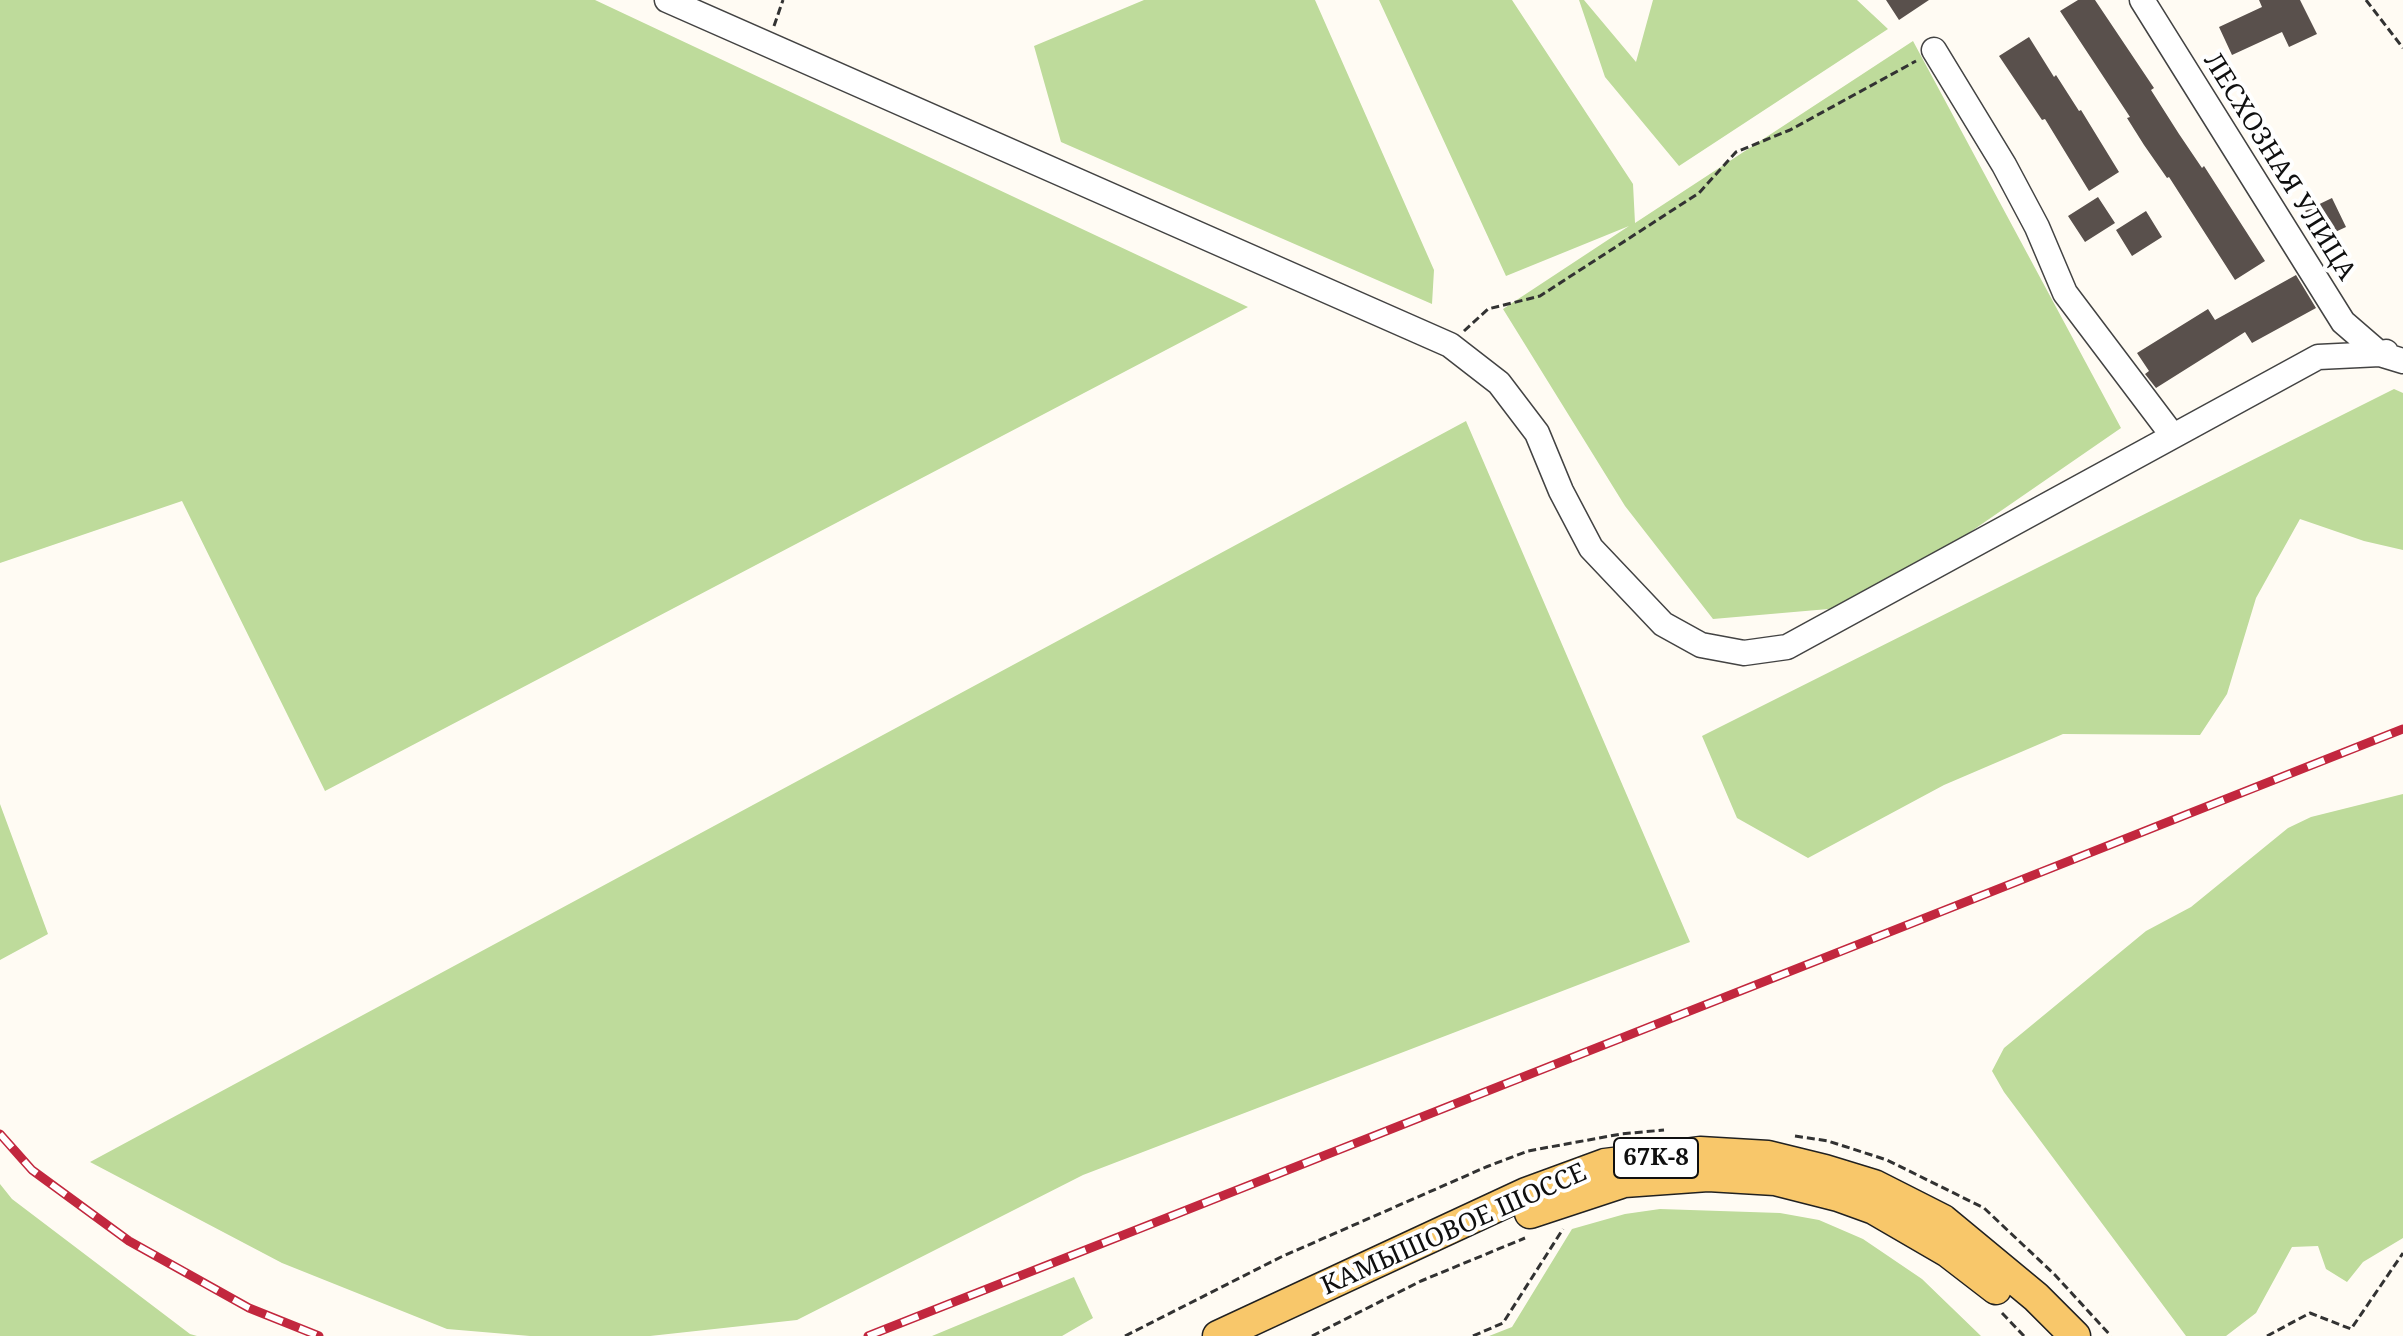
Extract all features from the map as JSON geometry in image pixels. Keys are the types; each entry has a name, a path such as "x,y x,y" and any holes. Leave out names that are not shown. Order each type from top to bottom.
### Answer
{"main road":[{"name":"КАМЫШОВОЕ ШОССЕ","path":"1218,1336 1526,1193 1605,1164 1700,1152 1768,1156 1825,1170 1887,1191 1943,1220 2036,1297 2075,1336"},
{"name":"КАМЫШОВОЕ ШОССЕ","path":"1263,1336 1535,1211 1624,1182 1708,1176 1775,1180 1874,1209 1948,1252 2048,1336"}],"street":[{"path":"667,0 1450,345 1499,383 1537,433 1561,491 1591,548 1663,624 1701,645 1744,653 1787,647 2318,357 2392,357 2403,345"},
{"name":"ЛЕСХОЗНАЯ УЛИЦА","path":"2142,0 2343,322 2392,357"},
{"path":"1934,50 2004,165 2037,227 2065,293 2173,436"}],"path":[{"path":"765,44 778,19 783,0"},
{"path":"2366,0 2403,48"},
{"path":"1450,345 1488,309 1540,296 1699,193 1736,152 1790,130 1934,50"},
{"path":"1473,1336 1503,1323 1568,1221 1557,1225"},
{"path":"1312,1336 1421,1281 1537,1233"},
{"path":"2267,1336 2310,1313 2351,1329 2403,1253"},
{"path":"2055,1275 2111,1336"},
{"path":"1997,1308 2024,1336"}],"green space":[{"path":"0,0 595,0 1248,307 325,791 182,501 0,563"},
{"path":"1144,0 1315,0 1434,270 1432,304 1061,142 1034,46"},
{"path":"1379,0 1512,0 1633,184 1635,223 1913,41 2121,428 1863,606 1713,619 1625,506 1503,309 1629,226 1506,276"},
{"path":"1579,0 1584,0 1636,62 1653,0 1857,0 1888,29 1679,166 1605,77"},
{"path":"2394,389 2403,393 2403,550 2364,541 2300,519 2256,598 2227,694 2200,735 2063,734 1944,785 1808,858 1737,818 1702,736"},
{"path":"1466,421 1690,942 1083,1175 797,1320 650,1336 530,1336 447,1329 282,1263 90,1162"},
{"path":"2403,794 2403,1238 2363,1262 2347,1282 2326,1269 2318,1246 2292,1247 2256,1313 2226,1336 2186,1336 2004,1092 1992,1071 2004,1048 2146,931 2191,907 2288,828 2311,817"},
{"path":"0,804 48,934 0,960"},
{"path":"0,1184 12,1199 190,1334 197,1336 0,1336"},
{"path":"1660,1209 1780,1213 1819,1220 1863,1239 1922,1279 1981,1336 1489,1336 1512,1327 1572,1229 1625,1214"},
{"path":"1074,1277 1093,1318 1062,1336 932,1336"}],"building":[{"path":"1886,0 1929,0 1899,20"},
{"path":"2078,0 2095,0 2154,88 2151,90 2179,134 2202,168 2204,166 2265,261 2235,280 2169,177 2144,145 2127,118 2130,117 2060,11"},
{"path":"2259,0 2300,0 2317,34 2289,47 2282,32 2232,55 2219,27 2262,7"},
{"path":"2029,37 2054,77 2056,75 2081,110 2119,172 2089,191 2045,119 2042,120 1999,56"},
{"path":"2098,197 2115,223 2085,242 2068,216"},
{"path":"2332,198 2346,227 2318,240 2305,211"},
{"path":"2146,211 2162,237 2132,256 2116,230"},
{"path":"2296,275 2316,308 2252,343 2245,332 2156,388 2145,374 2149,371 2137,353 2208,309 2215,320"}],"railway":[{"path":"868,1336 2403,729"},
{"path":"0,1134 32,1170 129,1241 249,1308 319,1336"}]}
